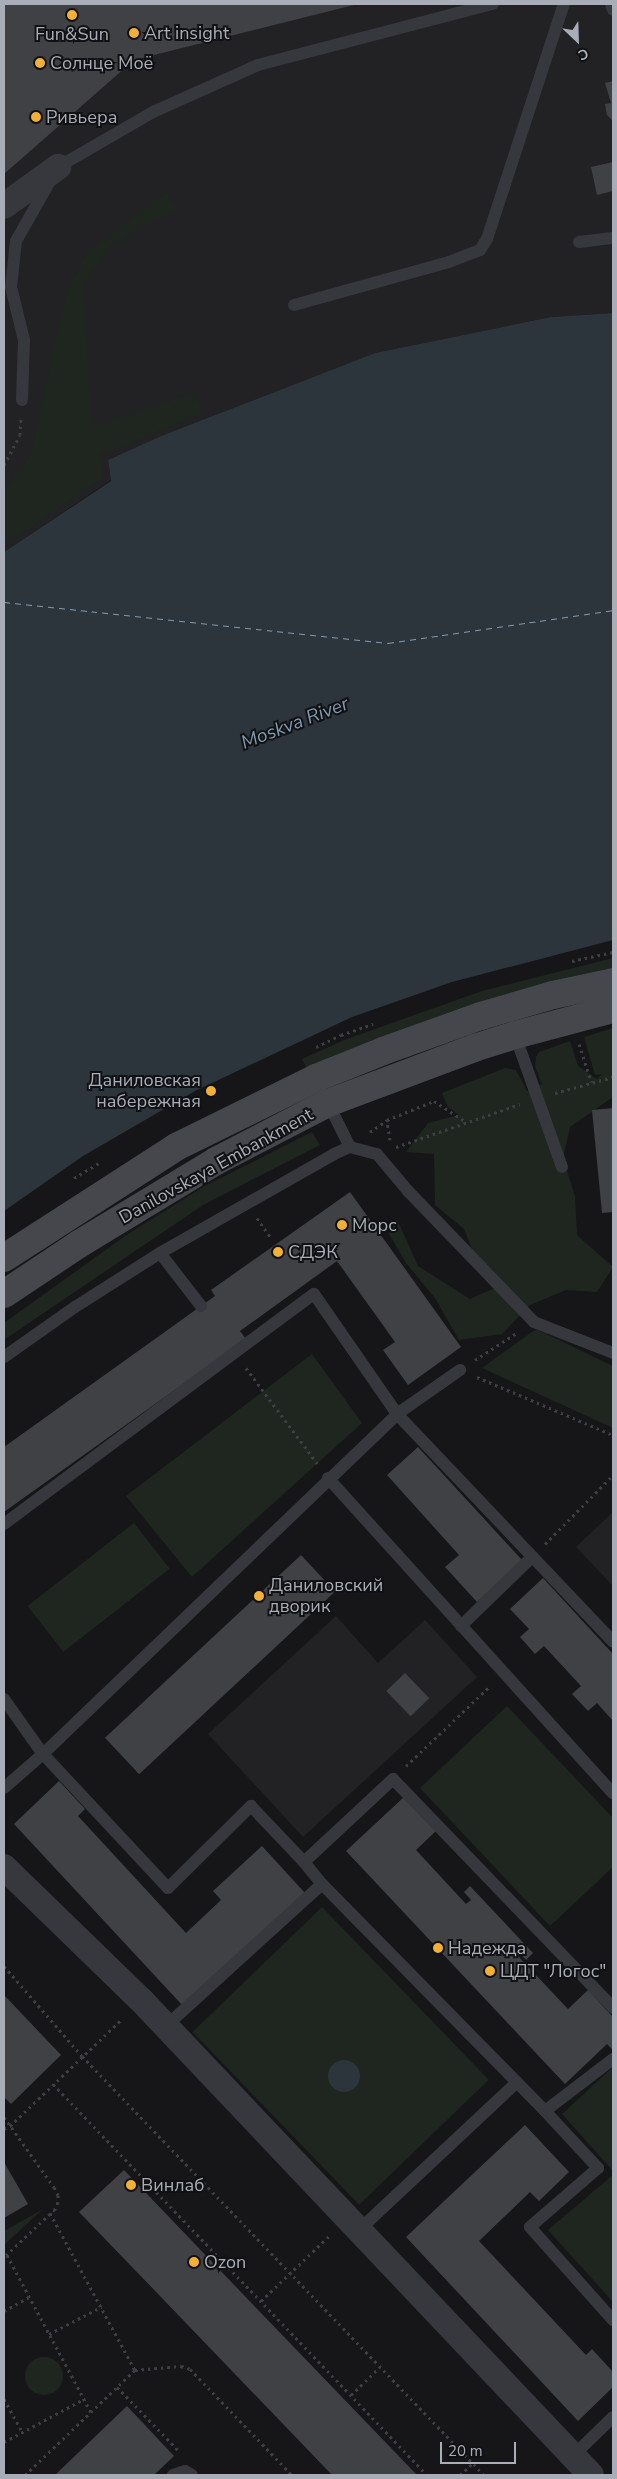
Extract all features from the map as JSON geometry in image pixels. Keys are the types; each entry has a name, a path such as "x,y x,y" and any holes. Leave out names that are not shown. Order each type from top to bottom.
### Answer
{"main road":[{"name":"Danilovskaya Embankment","path":"4,1258 176,1147 316,1078 383,1050 481,1016 553,995 613,982"},
{"name":"Danilovskaya Embankment","path":"4,1294 79,1244 216,1161 328,1103 474,1048 515,1035 613,1010"}],"street":[{"path":"4,206 58,167"},
{"path":"4,1867 141,2000 591,2475"}],"lane":[{"path":"22,400 24,340 10,287 16,241 58,167 153,112 258,65 493,4"},
{"path":"294,305 448,262 480,250 487,239 564,4"},
{"path":"612,4 613,10"},
{"path":"580,242 613,238"},
{"path":"515,1035 562,1167"},
{"path":"328,1103 350,1147"},
{"path":"4,1357 75,1307 160,1253 334,1154 350,1147 377,1154 408,1192 534,1322 613,1353"},
{"path":"160,1253 201,1306"},
{"path":"4,1524 233,1351 314,1294 397,1414 613,1642"},
{"path":"4,1788 43,1754 328,1478 397,1414 460,1370"},
{"path":"328,1478 613,1793"},
{"path":"461,1626 532,1557"},
{"path":"4,1699 43,1754 168,1888 251,1806 322,1884 545,2110 598,2168 530,2226 613,2320"},
{"path":"304,1862 393,1779 613,2008"},
{"path":"166,2026 322,1884"},
{"path":"545,2110 613,2059"},
{"path":"353,2224 517,2082"},
{"path":"573,2456 613,2417"},
{"path":"173,2475 185,2471 192,2475"}],"path":[{"path":"4,465 20,434 22,400"},
{"path":"578,1040 591,1082"},
{"path":"377,1154 539,1098 613,1077"},
{"path":"391,1149 387,1120 434,1101 466,1122"},
{"path":"460,1370 534,1322"},
{"path":"233,1351 328,1478"},
{"path":"460,1370 613,1435"},
{"path":"532,1557 613,1475"},
{"path":"393,1779 504,1674"},
{"path":"4,1966 82,2056 484,2475"},
{"path":"4,2129 10,2126 141,2000"},
{"path":"54,2084 427,2475"},
{"path":"4,2117 58,2195 58,2202 50,2213 5,2256 91,2412"},
{"path":"50,2213 135,2370"},
{"path":"261,2301 290,2273 353,2224"},
{"path":"4,2311 29,2297"},
{"path":"49,2334 101,2306"},
{"path":"351,2395 380,2367"},
{"path":"25,2475 135,2370 188,2368 292,2475"},
{"path":"117,2388 179,2451"},
{"path":"4,2398 22,2432"},
{"path":"4,2442 84,2399"},
{"path":"460,2475 473,2463"}],"shaded area":[{"path":"4,4 613,4 613,313 551,317 375,353 161,436 108,460 111,480 4,552"},
{"path":"167,192 177,209 143,226 107,249 84,285 91,426 195,393 203,413 101,454 103,477 4,545 4,490 31,455 67,291 88,251"},
{"path":"613,958 613,968 574,976 484,1002 307,1069 302,1059 344,1040 482,991"},
{"path":"613,1028 613,1097 570,1127 563,1158 575,1196 577,1235 613,1267 597,1292 566,1290 530,1305 502,1334 459,1340 435,1298 406,1263 389,1234 397,1219 418,1266 470,1299 495,1288 478,1264 464,1229 435,1205 434,1154 406,1152 428,1123 459,1115 448,1107 442,1093 505,1068 516,1070 527,1091 542,1084 535,1066 536,1057 539,1052 570,1041 578,1066 597,1079 602,1074 595,1075 584,1037"},
{"path":"312,1132 320,1145 203,1205 4,1340 4,1323 125,1236 203,1187"},
{"path":"536,1329 613,1366 613,1428 482,1368"},
{"path":"312,1354 362,1423 192,1577 126,1496"},
{"path":"613,1512 613,1586 576,1547"},
{"path":"134,1523 170,1569 63,1652 28,1606"},
{"path":"336,1616 378,1663 425,1620 477,1677 303,1837 208,1734"},
{"path":"507,1706 613,1818 613,1867 550,1926 420,1788"},
{"path":"322,1907 489,2080 359,2205 193,2032"},
{"path":"613,2067 613,2171 562,2114"},
{"path":"613,2175 613,2302 548,2230"},
{"path":"43,2209 4,2245 4,2231"},
{"path":"44,2357 57,2363 63,2376 57,2389 44,2395 31,2389 25,2376 31,2363"}],"water":[{"name":"Moskva River","path":"613,313 613,940 452,982 352,1017 195,1091 83,1156 4,1211 4,552 111,481 108,460 161,436 375,353 551,317"},
{"path":"344,2060 356,2064 360,2076 356,2088 344,2092 332,2088 328,2076 332,2064"}],"building":[{"name":"Ривьера","path":"4,4 358,4 134,60 4,174"},
{"path":"613,81 613,121 607,115 605,104 611,103 605,83"},
{"path":"613,162 613,191 597,195 591,167"},
{"path":"613,1108 613,1212 602,1213 592,1110"},
{"path":"350,1192 461,1347 408,1385 383,1350 395,1342 337,1261 240,1331 246,1339 4,1512 4,1447 215,1296 211,1290"},
{"path":"418,1447 522,1560 477,1602 445,1567 459,1555 387,1475"},
{"path":"301,1555 335,1592 139,1774 105,1738"},
{"path":"543,1578 613,1654 613,1721 597,1703 588,1711 572,1694 581,1686 544,1646 535,1654 520,1637 529,1629 510,1609"},
{"path":"405,1673 429,1698 411,1716 386,1691"},
{"path":"59,1781 85,1809 78,1816 186,1933 221,1900 213,1891 262,1846 305,1893 183,2006 14,1824"},
{"path":"404,1797 436,1831 416,1850 466,1904 471,1900 464,1892 470,1886 533,1953 526,1960 520,1953 517,1955 568,2009 588,1990 613,2017 612,2049 607,2044 565,2084 346,1851"},
{"path":"4,1995 61,2055 11,2104 4,2097"},
{"path":"525,2125 569,2172 539,2201 530,2192 479,2241 586,2355 592,2349 613,2372 613,2387 578,2421 406,2237"},
{"path":"4,2162 28,2204 4,2218"},
{"path":"124,2170 417,2475 332,2475 79,2212"},
{"path":"127,2406 174,2456 154,2475 55,2475"}],"ferry route":[{"path":"4,602 388,643 613,610"}],"place":[{"name":"Fun&Sun","path":"72,15"},
{"name":"Art insight","path":"134,33"},
{"name":"Солнце Моё","path":"40,63"},
{"name":"Ривьера","path":"36,117"},
{"name":"Даниловская набережная","path":"211,1091"},
{"name":"Морс","path":"342,1225"},
{"name":"СДЭК","path":"278,1252"},
{"name":"Даниловский дворик","path":"259,1596"},
{"name":"Надежда","path":"438,1948"},
{"name":"ЦДТ \"Логос\"","path":"490,1971"},
{"name":"Винлаб","path":"131,2185"},
{"name":"Ozon","path":"194,2262"}]}
